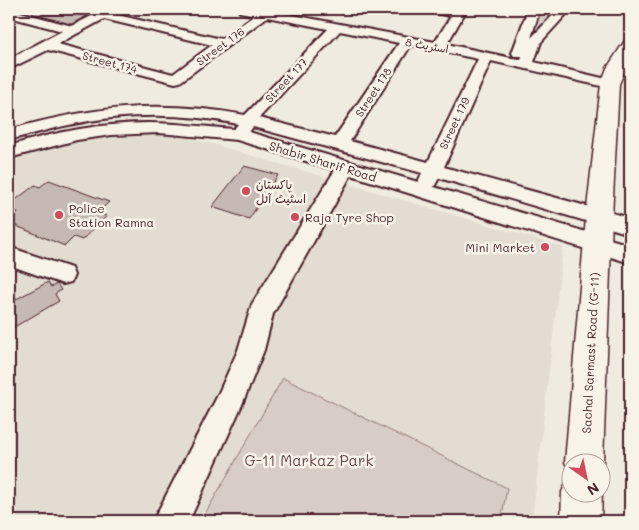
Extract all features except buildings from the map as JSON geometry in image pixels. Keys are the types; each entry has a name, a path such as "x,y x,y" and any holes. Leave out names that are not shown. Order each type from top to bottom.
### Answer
{"main road":[{"name":"Sachal Sarmast Road (G-11)","path":"585,452 598,231 610,84 616,68 630,45"},
{"path":"580,521 581,502"}],"street":[{"name":"اسٹریٹ 8","path":"244,9 439,46 610,84"},
{"path":"432,9 460,11 439,46"},
{"path":"521,63 534,9"},
{"path":"521,63 535,41 565,9"},
{"path":"9,65 108,12 224,44"},
{"path":"9,13 74,30"},
{"name":"Street 176","path":"175,79 265,13"},
{"name":"Street 177","path":"244,128 336,26"},
{"name":"Street 178","path":"169,521 177,510 227,407 251,350 261,312 343,155 407,41"},
{"name":"Street 174","path":"46,45 175,79"},
{"path":"9,53 22,57"},
{"name":"Street 179","path":"424,191 432,169 486,56"},
{"name":"Shabir Sharif Road","path":"9,135 70,120 121,112 176,111 343,155 432,169 598,231 630,254"},
{"name":"Shabir Sharif Road","path":"9,152 64,137 127,129 244,128"},
{"name":"Shabir Sharif Road","path":"343,155 424,191 598,231 630,226"},
{"path":"9,256 63,275"}],"shaded area":[{"path":"139,133 186,137 216,145 563,247 532,521 9,521 9,156 37,146 111,134"}],"green space":[{"path":"536,9 563,9 550,21 524,63 518,62"},
{"name":"G-11 Markaz Park","path":"283,378 507,488 501,521 201,521"}],"place":[{"name":"پاکستان اسٹیٹ آئل","path":"246,191"},
{"name":"Police Station Ramna","path":"59,215"},
{"name":"Raja Tyre Shop","path":"295,217"},
{"name":"Mini Market","path":"545,247"}]}
